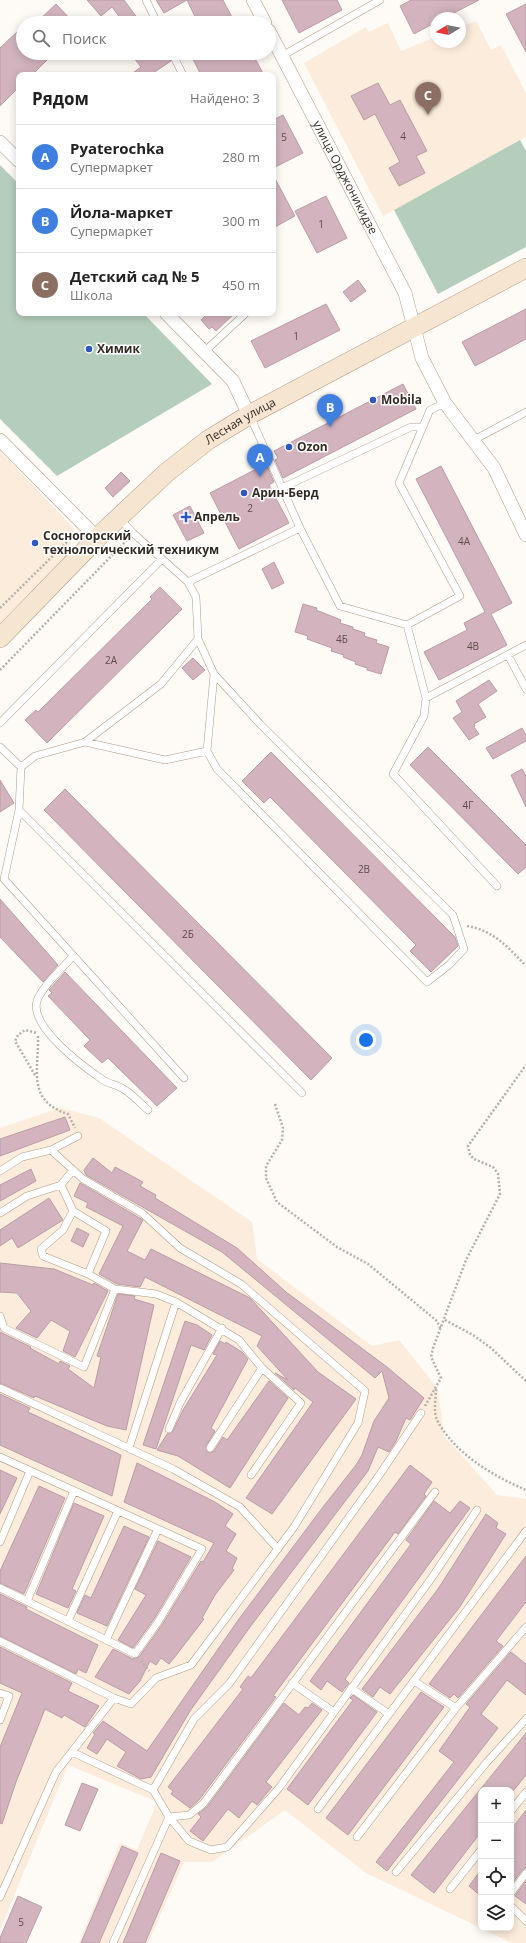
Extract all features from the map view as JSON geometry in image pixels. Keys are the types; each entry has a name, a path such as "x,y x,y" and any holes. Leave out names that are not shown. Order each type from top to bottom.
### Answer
{"main road":[{"name":"Лесная улица","path":"0,638 97,538 166,473 208,440 526,268"}],"street":[{"path":"253,0 261,16"},
{"name":"улица Орджоникидзе","path":"276,44 405,293 422,358 445,403 472,441 494,468 524,527"},
{"path":"0,142 16,158"},
{"path":"169,316 232,381 250,416"},
{"path":"0,440 97,538"}],"lane":[{"path":"146,0 154,16"},
{"path":"282,56 380,0"},
{"path":"176,60 182,72"},
{"path":"204,352 243,316"},
{"path":"250,416 300,528 340,606 407,625 460,596 399,483 430,410 445,403"},
{"path":"472,441 526,412"},
{"path":"282,488 411,427 422,427"},
{"path":"119,518 162,560 188,582 196,597 198,639 214,674 260,724 453,915 464,949 449,965 427,982 217,769 207,751 214,674"},
{"path":"188,582 300,528"},
{"path":"0,724 162,560"},
{"path":"407,625 426,698 424,716 393,774 497,886"},
{"path":"21,767 35,756 85,742 161,684 198,639"},
{"path":"426,698 526,645"},
{"path":"508,655 526,689"},
{"path":"85,742 165,760 207,751"},
{"path":"0,747 21,767 19,810 4,879 184,1078"},
{"path":"19,810 302,1093"},
{"path":"73,956 42,991 37,1002 36,1010 41,1025 59,1044 104,1081 124,1089 148,1110"},
{"path":"0,1171 22,1157 51,1150 78,1136"},
{"path":"0,1641 114,1698 132,1704 156,1678 191,1665 294,1527 358,1423 365,1391 241,1284 180,1248 142,1213 82,1179 51,1150"},
{"path":"0,1213 27,1196 61,1185 73,1170"},
{"path":"61,1185 73,1211 106,1231 88,1274"},
{"path":"73,1211 63,1230 41,1249 43,1256 88,1274 115,1290 156,1294 176,1302 222,1328 239,1340 262,1368 301,1403 250,1475"},
{"path":"0,1316 4,1328 84,1367 115,1290"},
{"path":"129,1448 176,1302"},
{"path":"169,1429 180,1403 222,1328"},
{"path":"210,1448 262,1368"},
{"path":"0,1388 173,1469 240,1507 278,1549"},
{"path":"153,1790 194,1719 229,1684 378,1477 420,1413"},
{"path":"0,1457 202,1549 158,1622 135,1654 0,1588"},
{"path":"0,1542 30,1471"},
{"path":"27,1601 74,1491"},
{"path":"169,1817 189,1814 203,1804 435,1492"},
{"path":"72,1752 153,1790 169,1817 188,1841 211,1850 227,1847 279,1788 433,1576 477,1510"},
{"path":"68,1621 118,1511"},
{"path":"106,1640 158,1529"},
{"path":"318,1809 526,1531"},
{"path":"357,1837 456,1708 526,1627"},
{"path":"414,1681 456,1708"},
{"path":"292,1683 334,1712"},
{"path":"351,1688 389,1714"},
{"path":"0,1693 9,1696 0,1720"},
{"path":"0,1897 56,1772 114,1698"},
{"path":"396,1872 487,1762 526,1719"},
{"path":"514,1807 526,1792"},
{"path":"113,1943 169,1817"},
{"path":"450,1889 478,1854"},
{"path":"514,1889 526,1873"},
{"path":"514,1909 526,1921"}],"path":[{"path":"0,608 76,533"},
{"path":"0,670 133,533"},
{"path":"459,931 467,926 478,928 495,936 526,966"},
{"path":"36,1075 15,1041 18,1035 25,1030 38,1033"},
{"path":"38,1049 36,1075 39,1092 54,1110 68,1114 78,1136"},
{"path":"420,1413 441,1378 431,1357 466,1260 500,1194 498,1174 493,1166 474,1159 470,1154 468,1146 526,1065"},
{"path":"275,1104 283,1128 282,1140 266,1166 266,1178 277,1202 337,1247 368,1264 437,1321 441,1330"},
{"path":"445,1320 473,1335 491,1348 526,1381"},
{"path":"436,1388 437,1419 460,1450 497,1478 526,1490"},
{"path":"135,1654 156,1678"}],"shaded area":[{"path":"476,21 491,50 501,45 526,93 526,137 383,216 304,63 366,27 369,32 388,23 401,51 430,39 430,48 466,48 466,25"},
{"name":"Сосногорский технологический техникум","path":"0,451 74,529 68,556 0,623"},
{"path":"60,1108 99,1118 252,1222 257,1259 372,1346 399,1340 438,1389 444,1436 497,1495 526,1499 526,1943 512,1943 487,1931 514,1931 514,1787 478,1787 478,1927 366,1873 285,1810 212,1862 184,1862 148,1943 79,1943 120,1843 137,1850 157,1802 68,1765 0,1930 0,1128"}],"green space":[{"path":"520,140 526,151 526,247 438,294 394,210"},
{"name":"Химик","path":"0,165 16,181 16,316 146,316 212,384 57,476 0,419"}],"building":[{"path":"87,0 124,0 136,16 119,16 112,7 101,16"},
{"path":"156,0 187,0 164,13"},
{"path":"187,0 223,0 231,16 195,16"},
{"path":"282,0 337,0 342,10 299,33"},
{"path":"411,0 479,0 456,12 430,12 430,25 414,34 400,6"},
{"path":"56,4 67,16 43,16"},
{"path":"526,4 526,52 506,14"},
{"path":"16,33 16,60 47,60 35,72 16,72 16,90 0,106 0,48"},
{"path":"136,60 171,61 154,72 134,72 141,67"},
{"path":"194,60 256,60 262,72 200,72"},
{"path":"378,83 390,105 400,100 427,151 416,156 425,173 399,186 389,168 400,162 375,114 364,120 351,96"},
{"path":"283,115 303,153 276,166 276,118"},
{"path":"276,181 295,216 276,226"},
{"path":"326,196 347,238 317,253 295,211"},
{"path":"358,280 366,291 351,302 343,292"},
{"path":"326,304 340,330 265,368 251,341"},
{"path":"526,309 526,339 475,366 462,342"},
{"path":"205,316 232,316 216,331 212,327 209,329 201,320"},
{"path":"403,384 416,409 283,478 275,460 278,458 274,451"},
{"path":"266,464 274,482 269,485 289,523 239,549 210,493"},
{"path":"441,466 512,603 491,614 507,645 439,680 424,652 467,630 464,623 485,612 416,479"},
{"path":"121,472 130,481 113,497 105,488"},
{"path":"190,506 204,533 187,541 173,515"},
{"path":"274,562 284,583 272,589 262,569"},
{"path":"160,587 182,609 47,743 25,720 36,710 38,712 152,599 150,597"},
{"path":"303,604 317,608 316,610 341,620 340,623 365,633 364,636 377,640 376,643 389,647 381,674 367,670 367,668 355,664 356,662 343,657 344,655 331,651 332,648 307,639 308,636 295,632"},
{"path":"193,658 205,670 193,680 182,668"},
{"path":"489,680 497,691 478,704 486,717 474,724 474,727 479,734 469,740 453,718 462,712 456,701"},
{"path":"522,728 526,735 526,741 493,759 486,748"},
{"path":"428,747 526,845 526,867 518,874 410,765"},
{"path":"271,752 455,937 458,946 431,972 410,951 416,945 270,797 264,803 242,781"},
{"path":"522,769 526,776 526,807 511,775"},
{"path":"0,780 14,803 0,812"},
{"path":"65,789 332,1058 311,1080 44,810"},
{"path":"0,899 58,965 43,982 0,937"},
{"path":"65,972 177,1088 157,1106 108,1058 102,1063 84,1046 90,1040 48,996 52,993 49,990"},
{"path":"65,1117 70,1130 0,1156 0,1139"},
{"path":"93,1158 112,1173 115,1167 143,1182 140,1186 156,1195 155,1198 237,1248 286,1292 387,1367 424,1398 410,1420 406,1418 396,1441 389,1452 378,1447 368,1471 250,1627 190,1711 151,1777 141,1779 117,1766 126,1752 107,1739 97,1754 87,1748 95,1734 93,1733 103,1721 147,1751 239,1619 356,1465 362,1455 374,1421 389,1398 382,1371 375,1378 222,1252 86,1175 84,1170"},
{"path":"31,1169 36,1181 0,1201 0,1185"},
{"path":"80,1183 143,1220 127,1251 145,1260 151,1249 250,1298 318,1372 356,1399 272,1514 246,1498 313,1402 295,1388 294,1390 275,1373 288,1380 257,1346 262,1336 145,1277 140,1287 117,1284 99,1274 123,1226 86,1207 88,1203 74,1196"},
{"path":"49,1198 63,1220 18,1248 12,1238 0,1246 0,1230"},
{"path":"77,1228 89,1234 83,1247 71,1241"},
{"path":"0,1263 54,1269 93,1285 94,1283 108,1291 75,1357 63,1351 70,1331 51,1320 37,1338 16,1328 31,1311 17,1293 0,1292"},
{"path":"118,1294 135,1296 134,1299 154,1305 126,1430 107,1426 35,1396 34,1398 0,1383 0,1332 31,1347 30,1348 59,1364 60,1361 70,1366 68,1369 94,1388 101,1357 97,1356"},
{"path":"185,1321 197,1325 212,1335 204,1350 191,1345 156,1449 143,1445"},
{"path":"220,1341 225,1344 226,1342 242,1352 248,1359 211,1428 215,1431 206,1446 207,1452 210,1453 214,1451 223,1437 227,1440 269,1381 288,1398 230,1488 178,1456 157,1450 167,1434 173,1431 183,1410 217,1355 213,1354"},
{"path":"0,1394 30,1408 28,1412 121,1455 112,1496 0,1445"},
{"path":"137,1463 215,1502 233,1514 225,1526 236,1534 226,1551 237,1558 232,1569 234,1570 215,1595 202,1618 204,1619 174,1658 169,1664 161,1658 156,1665 150,1661 140,1681 129,1694 95,1677 113,1649 133,1659 139,1657 162,1625 201,1561 203,1562 214,1543 124,1502"},
{"path":"410,1465 432,1482 424,1494 426,1496 398,1534 395,1532 273,1696 276,1697 199,1800 190,1808 171,1794 173,1791 168,1787 243,1689 240,1687 248,1676 251,1678"},
{"path":"0,1470 17,1478 0,1514"},
{"path":"39,1486 65,1498 24,1594 0,1583 0,1571"},
{"path":"434,1501 450,1513 460,1501 470,1508 345,1679 349,1683 342,1692 327,1681 321,1690 310,1681 411,1544 406,1540"},
{"path":"74,1503 104,1516 72,1589 76,1591 68,1608 36,1594"},
{"path":"486,1514 498,1523 496,1528 506,1534 459,1608 390,1694 380,1687 373,1697 362,1689 438,1589"},
{"path":"124,1526 149,1537 107,1626 77,1613 85,1595 91,1598"},
{"path":"158,1541 191,1557 154,1619 133,1648 118,1640 146,1595 135,1589"},
{"path":"526,1556 526,1602 496,1641 503,1646 458,1698 454,1694 450,1698 429,1684"},
{"path":"0,1594 27,1607 26,1609 98,1645 86,1673 78,1669 76,1674 0,1636"},
{"path":"0,1647 72,1683 68,1691 99,1706 85,1727 64,1715 62,1718 45,1709 16,1782 2,1824 0,1823 0,1747 22,1693 0,1683"},
{"path":"511,1652 526,1664 526,1695 507,1680 481,1714 498,1728 387,1871 376,1862 454,1762 439,1751 470,1707 466,1704"},
{"path":"421,1692 444,1707 348,1835 326,1818"},
{"path":"353,1695 377,1712 308,1805 287,1789 353,1700 350,1698"},
{"path":"284,1703 299,1715 305,1707 308,1708 312,1703 322,1710 266,1782 272,1787 257,1805 252,1801 239,1818 228,1809 203,1841 190,1831 201,1817 198,1814 207,1807"},
{"path":"526,1733 526,1775 514,1790 514,1787 482,1787"},
{"path":"82,1783 98,1789 80,1831 65,1825"},
{"path":"478,1792 478,1836 434,1893 411,1875"},
{"path":"526,1810 526,1868 522,1870 514,1881 514,1859 514,1826"},
{"path":"122,1846 138,1853 99,1943 81,1943"},
{"path":"161,1853 180,1861 145,1943 123,1943"},
{"path":"478,1874 478,1894 469,1886"},
{"path":"526,1881 526,1904 515,1896"},
{"path":"18,1896 42,1907 26,1943 0,1943 0,1938"}],"place":[{"name":"Детский сад № 5","path":"428,115"},
{"name":"Химик","path":"89,349"},
{"name":"Mobila","path":"373,400"},
{"name":"Йола-маркет","path":"330,427"},
{"name":"Ozon","path":"289,447"},
{"name":"Pyaterochka","path":"260,477"},
{"name":"Арин-Берд","path":"244,493"},
{"name":"Апрель","path":"186,517"},
{"name":"Сосногорский технологический техникум","path":"35,543"}]}
